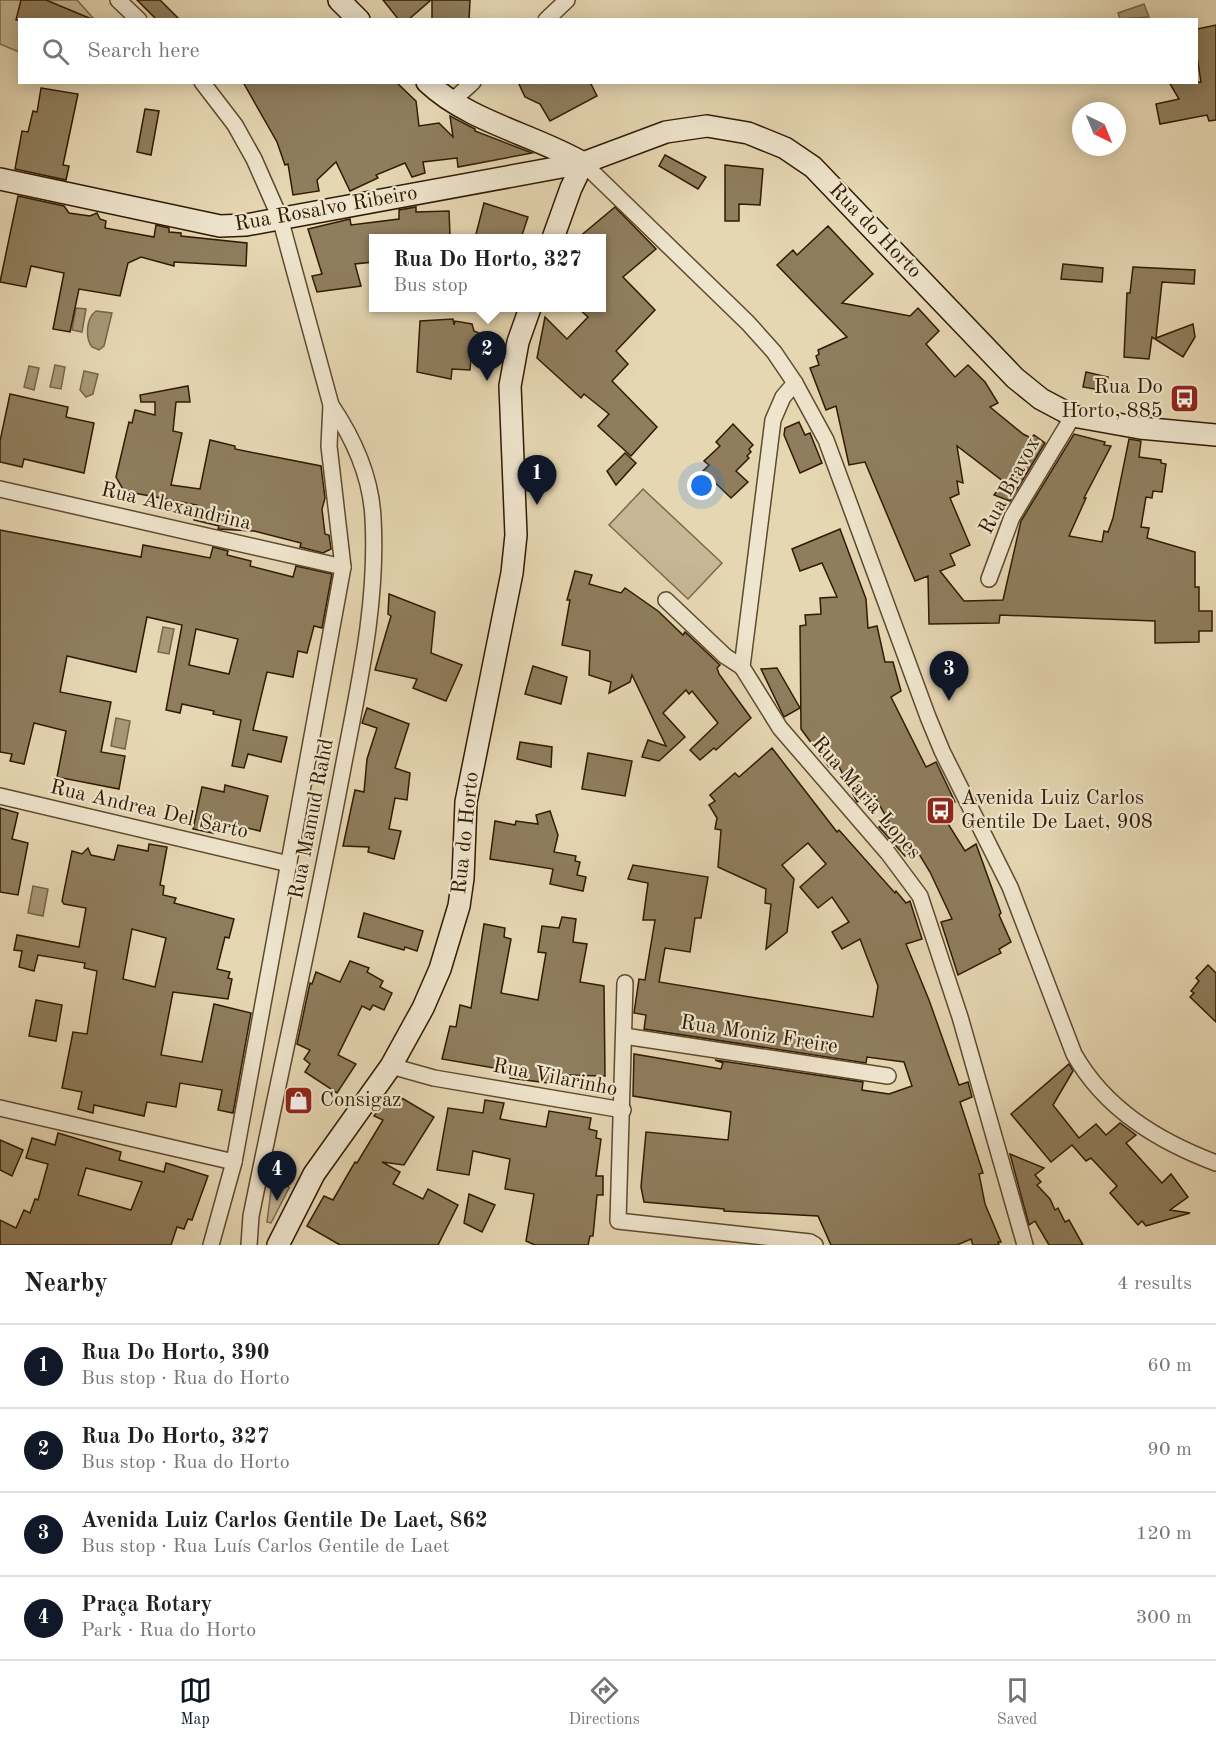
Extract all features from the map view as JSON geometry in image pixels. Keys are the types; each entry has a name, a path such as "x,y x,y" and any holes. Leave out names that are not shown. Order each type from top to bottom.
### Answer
{"street":[{"path":"118,0 137,18"},
{"path":"339,0 357,18"},
{"path":"548,18 567,0"},
{"name":"Rua Mamud Rahd","path":"204,84 235,124 254,159 280,218 331,405 352,437 363,465 373,516 373,584 368,637 320,893 251,1216 249,1245"},
{"path":"429,84 451,102 559,149 583,163 748,323 774,352 795,383 826,440 928,717 942,751 1010,887 1074,1054 1098,1089 1126,1115 1160,1137 1216,1163"},
{"path":"451,102 471,84"},
{"name":"Rua do Horto","path":"583,163 666,132 707,126 748,132 785,148 813,167 1015,378 1041,399 1073,416 1140,428 1216,435"},
{"path":"554,234 571,188 583,163"},
{"name":"Rua Rosalvo Ribeiro","path":"0,179 220,226 246,225 583,163"},
{"name":"Rua do Horto","path":"278,1245 314,1174 391,1066 423,1008 441,969 459,906 463,878 466,802 512,573 516,535 510,386 518,342 529,312"},
{"path":"666,600 725,656 742,667 773,420 783,397 795,383"},
{"name":"Rua Mamud Rahd","path":"211,1245 234,1162 343,567 329,446 331,405"},
{"name":"Rua Bravox","path":"988,579 1012,517 1073,416"},
{"name":"Rua Alexandrina","path":"0,489 343,567"},
{"name":"Rua Maria Lopes","path":"742,667 785,735 888,853 920,896 963,1028 1025,1245"},
{"name":"Rua Andrea Del Sarto","path":"0,796 289,864"},
{"path":"623,1110 625,983"},
{"name":"Rua Moniz Freire","path":"624,1036 888,1076"},
{"name":"Rua Vilarinho","path":"391,1066 434,1077 623,1110 618,1221 810,1242 815,1245"},
{"path":"0,1108 234,1162"}],"shaded area":[{"path":"0,0 77,0 93,18 18,18 18,52 0,44"},
{"path":"1144,4 1149,17 1120,18 1118,13"},
{"path":"76,308 86,309 82,332 72,330"},
{"path":"96,311 112,313 104,346 99,350 92,347 88,334 88,323"},
{"path":"55,365 65,367 61,389 50,387"},
{"path":"29,366 39,368 34,390 24,387"},
{"path":"84,371 98,374 93,394 86,397 80,390"},
{"path":"643,489 722,563 688,599 609,525"},
{"path":"163,627 174,629 169,654 158,652"},
{"path":"116,718 130,721 125,749 111,746"},
{"path":"33,886 48,889 43,916 28,913"},
{"path":"272,1183 288,1185 289,1188 271,1223 267,1222"}],"building":[{"path":"21,0 46,0 89,18 18,18 16,20"},
{"path":"137,0 160,0 178,18 155,18"},
{"path":"383,0 431,0 410,18 397,18"},
{"path":"432,0 470,0 469,18 432,18"},
{"path":"1216,25 1216,120 1209,121 1207,115 1160,124 1156,104 1179,99 1170,84 1198,84 1201,82 1198,63 1198,29"},
{"path":"244,84 398,84 416,101 419,126 439,123 453,137 450,116 475,131 532,153 458,167 457,158 423,162 425,173 412,177 405,163 376,175 378,178 350,191 336,162 317,180 319,191 293,195 288,164 285,165 277,142"},
{"path":"519,84 591,84 597,96 550,121 540,104 525,97"},
{"path":"41,88 78,94 63,165 69,166 66,180 15,169 22,131 28,132 33,111 37,112"},
{"path":"145,109 159,111 151,155 137,152"},
{"path":"665,155 706,177 698,189 659,166"},
{"path":"725,165 763,169 760,205 739,204 739,221 725,221"},
{"path":"18,196 64,206 69,213 90,216 97,213 100,219 106,221 105,228 154,237 156,225 169,228 169,232 181,233 181,236 247,243 246,266 174,262 174,266 141,257 128,263 120,296 79,289 70,332 53,329 64,273 31,266 26,287 0,282"},
{"path":"484,203 528,217 522,234 476,234"},
{"path":"416,207 416,212 449,211 450,234 369,234 369,262 355,264 361,286 317,292 312,276 322,274 308,229 350,219 351,225 399,219 399,210"},
{"path":"615,207 656,249 623,277 655,310 616,351 628,364 612,381 657,427 631,456 598,426 609,414 584,394 581,398 537,358 545,317 567,339 588,317 582,312 606,312 606,234 583,234"},
{"path":"828,226 873,274 842,303 910,316 918,308 939,331 926,344 955,377 968,365 985,382 998,403 990,407 1023,434 1031,438 1034,435 1045,443 1010,501 994,495 1004,482 957,446 963,483 957,481 959,494 950,498 970,545 950,554 955,565 940,571 964,601 1003,600 1021,521 1074,434 1105,442 1104,445 1111,446 1084,498 1086,498 1069,536 1102,542 1104,531 1108,532 1113,518 1129,439 1141,441 1139,457 1161,460 1161,463 1166,464 1162,492 1153,491 1152,498 1146,497 1141,527 1149,528 1147,538 1195,552 1195,587 1199,587 1199,611 1212,611 1212,631 1199,631 1199,642 1155,643 1155,621 1000,615 999,623 929,624 928,576 915,581 865,462 849,465 836,406 826,410 810,368 819,365 816,356 819,354 818,350 847,337 777,265 793,250 797,255"},
{"path":"1063,264 1103,268 1102,282 1061,279"},
{"path":"1133,267 1195,270 1194,284 1162,282 1156,338 1193,324 1195,337 1183,357 1152,337 1149,359 1124,357 1127,293 1130,293"},
{"path":"453,319 454,325 455,321 472,324 474,331 481,334 481,359 471,358 470,370 452,369 451,379 417,372 420,321"},
{"path":"1086,372 1108,377 1105,391 1083,387"},
{"path":"188,386 190,402 176,402 173,431 182,433 171,485 200,489 210,440 235,446 235,449 321,466 325,498 322,509 325,534 329,535 331,549 323,553 300,547 301,543 254,531 218,529 219,526 194,520 197,505 124,491 116,477 129,422 132,423 135,410 155,415 155,402 141,402 140,395"},
{"path":"10,394 68,407 66,417 94,423 84,473 24,459 22,467 0,462 0,441"},
{"path":"799,422 805,435 810,433 822,463 800,473 784,435 785,428"},
{"path":"733,424 753,445 749,449 751,452 747,456 749,458 736,471 748,482 731,498 703,471 709,465 704,461 720,446 716,442"},
{"path":"625,453 636,463 616,485 607,471"},
{"path":"840,529 866,599 868,628 877,626 885,662 893,662 901,691 891,697 926,767 936,762 955,802 944,809 947,815 945,819 965,851 976,844 1001,913 999,915 1011,942 999,949 1001,953 958,975 941,922 952,919 930,872 916,849 905,856 879,827 889,822 873,794 857,802 837,763 829,767 801,729 800,626 806,625 805,615 821,614 820,598 837,597 822,563 800,571 792,549"},
{"path":"0,530 141,557 143,545 210,558 213,547 228,551 227,555 251,561 250,566 293,577 296,566 332,574 322,628 314,626 307,653 298,651 293,677 267,672 253,730 287,737 281,762 248,754 244,768 232,766 241,720 182,704 180,713 166,710 182,625 147,617 136,672 67,656 60,692 111,702 101,752 125,756 119,789 57,777 66,731 34,723 24,764 10,761 12,754 0,752","holes":["196,629 238,639 229,674 189,665"]},
{"path":"575,571 592,575 589,584 621,593 625,588 658,611 683,635 685,632 720,665 717,668 719,674 751,718 716,750 714,748 700,760 690,750 718,723 692,691 689,694 686,690 663,713 685,737 659,761 642,757 648,740 666,746 632,675 630,682 609,693 611,682 589,675 590,651 562,645 570,600 567,600"},
{"path":"389,594 435,612 431,653 462,665 446,701 413,688 417,679 375,670 391,616 388,614"},
{"path":"533,666 567,677 561,704 525,694"},
{"path":"777,668 800,708 784,717 761,669"},
{"path":"367,708 409,724 395,768 410,773 407,800 395,798 389,829 401,831 394,859 368,852 369,847 343,846 355,790 364,792 367,759 377,728 362,723"},
{"path":"520,742 552,747 551,767 517,759"},
{"path":"772,748 837,832 839,830 895,893 896,891 906,903 910,901 922,939 906,944 929,1000 959,1085 968,1082 972,1097 960,1102 983,1173 979,1174 985,1204 1001,1242 998,1242 999,1245 973,1245 971,1239 957,1245 831,1245 818,1216 724,1211 724,1209 644,1202 641,1187 646,1132 728,1140 731,1112 633,1096 634,1054 721,1069 723,1063 715,1060 863,1082 862,1090 889,1094 912,1086 904,1062 867,1057 866,1063 644,1029 646,1015 634,1013 639,979 645,980 655,920 643,920 648,883 628,879 633,865 708,877 701,918 695,918 690,952 665,948 659,982 873,1017 878,986 860,939 842,949 832,932 849,922 832,897 818,908 800,887 826,864 808,843 782,865 794,879 787,932 766,949 771,904 765,903 766,889 718,867 721,830 715,829 717,818 709,805 715,801 710,795 735,773 739,777"},
{"path":"588,753 632,761 625,796 582,789"},
{"path":"225,785 268,796 260,831 216,821 213,833 193,829 202,787 224,792"},
{"path":"0,808 18,813 12,839 28,843 18,895 0,892"},
{"path":"550,811 558,835 554,852 576,856 575,861 580,862 577,875 586,877 583,891 550,884 553,869 490,859 495,821 515,825 516,821 538,824 536,815"},
{"path":"149,844 167,847 160,885 164,886 163,895 176,898 174,903 234,919 229,938 225,937 217,969 230,972 228,978 232,979 228,999 173,992 161,1055 202,1062 214,1004 251,1013 233,1113 218,1110 222,1090 180,1083 176,1107 147,1102 144,1116 94,1105 93,1113 78,1109 82,1092 62,1088 73,1032 87,1034 97,971 84,968 85,963 38,955 34,971 19,967 22,951 14,950 17,935 79,947 86,908 64,904 62,901 72,851 82,854 88,848 91,855 114,860 118,845 148,851","holes":["132,929 166,938 155,987 123,979"]},
{"path":"364,913 423,931 417,951 405,947 404,950 358,937"},
{"path":"562,917 576,919 573,942 587,944 580,982 604,986 605,1076 565,1075 563,1085 510,1078 512,1071 442,1059 450,1026 456,1027 460,1005 471,1008 484,924 505,928 504,937 511,939 501,993 538,1000 546,953 538,952 542,926 559,928"},
{"path":"350,961 369,968 367,972 383,981 380,987 392,993 384,1010 373,1005 370,1010 362,1006 338,1055 356,1064 337,1093 305,1072 310,1064 304,1059 310,1050 297,1044 310,983 312,984 316,972 340,982"},
{"path":"1208,965 1216,973 1216,1022 1190,997 1194,993 1191,991 1199,981 1196,978"},
{"path":"36,1000 62,1005 56,1041 29,1036"},
{"path":"1069,1064 1073,1071 1053,1105 1079,1138 1096,1124 1106,1135 1120,1123 1136,1135 1126,1143 1162,1183 1171,1174 1188,1197 1170,1210 1190,1213 1146,1226 1142,1221 1138,1225 1110,1193 1117,1186 1091,1158 1086,1161 1072,1145 1051,1162 1011,1114"},
{"path":"400,1097 434,1117 404,1165 382,1162 400,1172 393,1184 423,1199 428,1189 458,1205 438,1245 340,1245 307,1226 324,1196 333,1200 355,1162 357,1163 383,1120 374,1116 386,1099 395,1104"},
{"path":"485,1100 504,1103 500,1119 546,1127 549,1111 591,1118 589,1129 597,1131 596,1138 601,1139 596,1176 603,1176 603,1195 597,1195 593,1236 590,1236 588,1245 535,1245 526,1241 534,1194 505,1189 510,1159 473,1151 469,1175 437,1170 448,1108 483,1113"},
{"path":"58,1133 121,1152 119,1160 164,1172 166,1163 208,1176 192,1220 188,1219 184,1229 177,1227 171,1245 0,1245 0,1220 16,1228 24,1210 30,1213 35,1199 38,1200 48,1164 26,1158 32,1138 55,1145","holes":["86,1168 142,1182 131,1210 78,1195"]},
{"path":"0,1140 23,1150 12,1176 0,1170"},
{"path":"1010,1154 1044,1168 1035,1175 1041,1182 1037,1185 1050,1199 1055,1210 1058,1208 1065,1222 1069,1220 1083,1245 1049,1245 1035,1221 1029,1225"},
{"path":"469,1194 495,1205 482,1232 464,1223"}],"place":[{"name":"Rua Do Horto, 327","path":"487,381"},
{"name":"Rua Do Horto, 885","path":"1184,399"},
{"name":"Rua Do Horto, 390","path":"537,505"},
{"name":"Avenida Luiz Carlos Gentile De Laet, 862","path":"949,701"},
{"name":"Avenida Luiz Carlos Gentile De Laet, 908","path":"940,810"},
{"name":"Consigaz","path":"299,1100"},
{"name":"Praça Rotary","path":"277,1201"}]}
